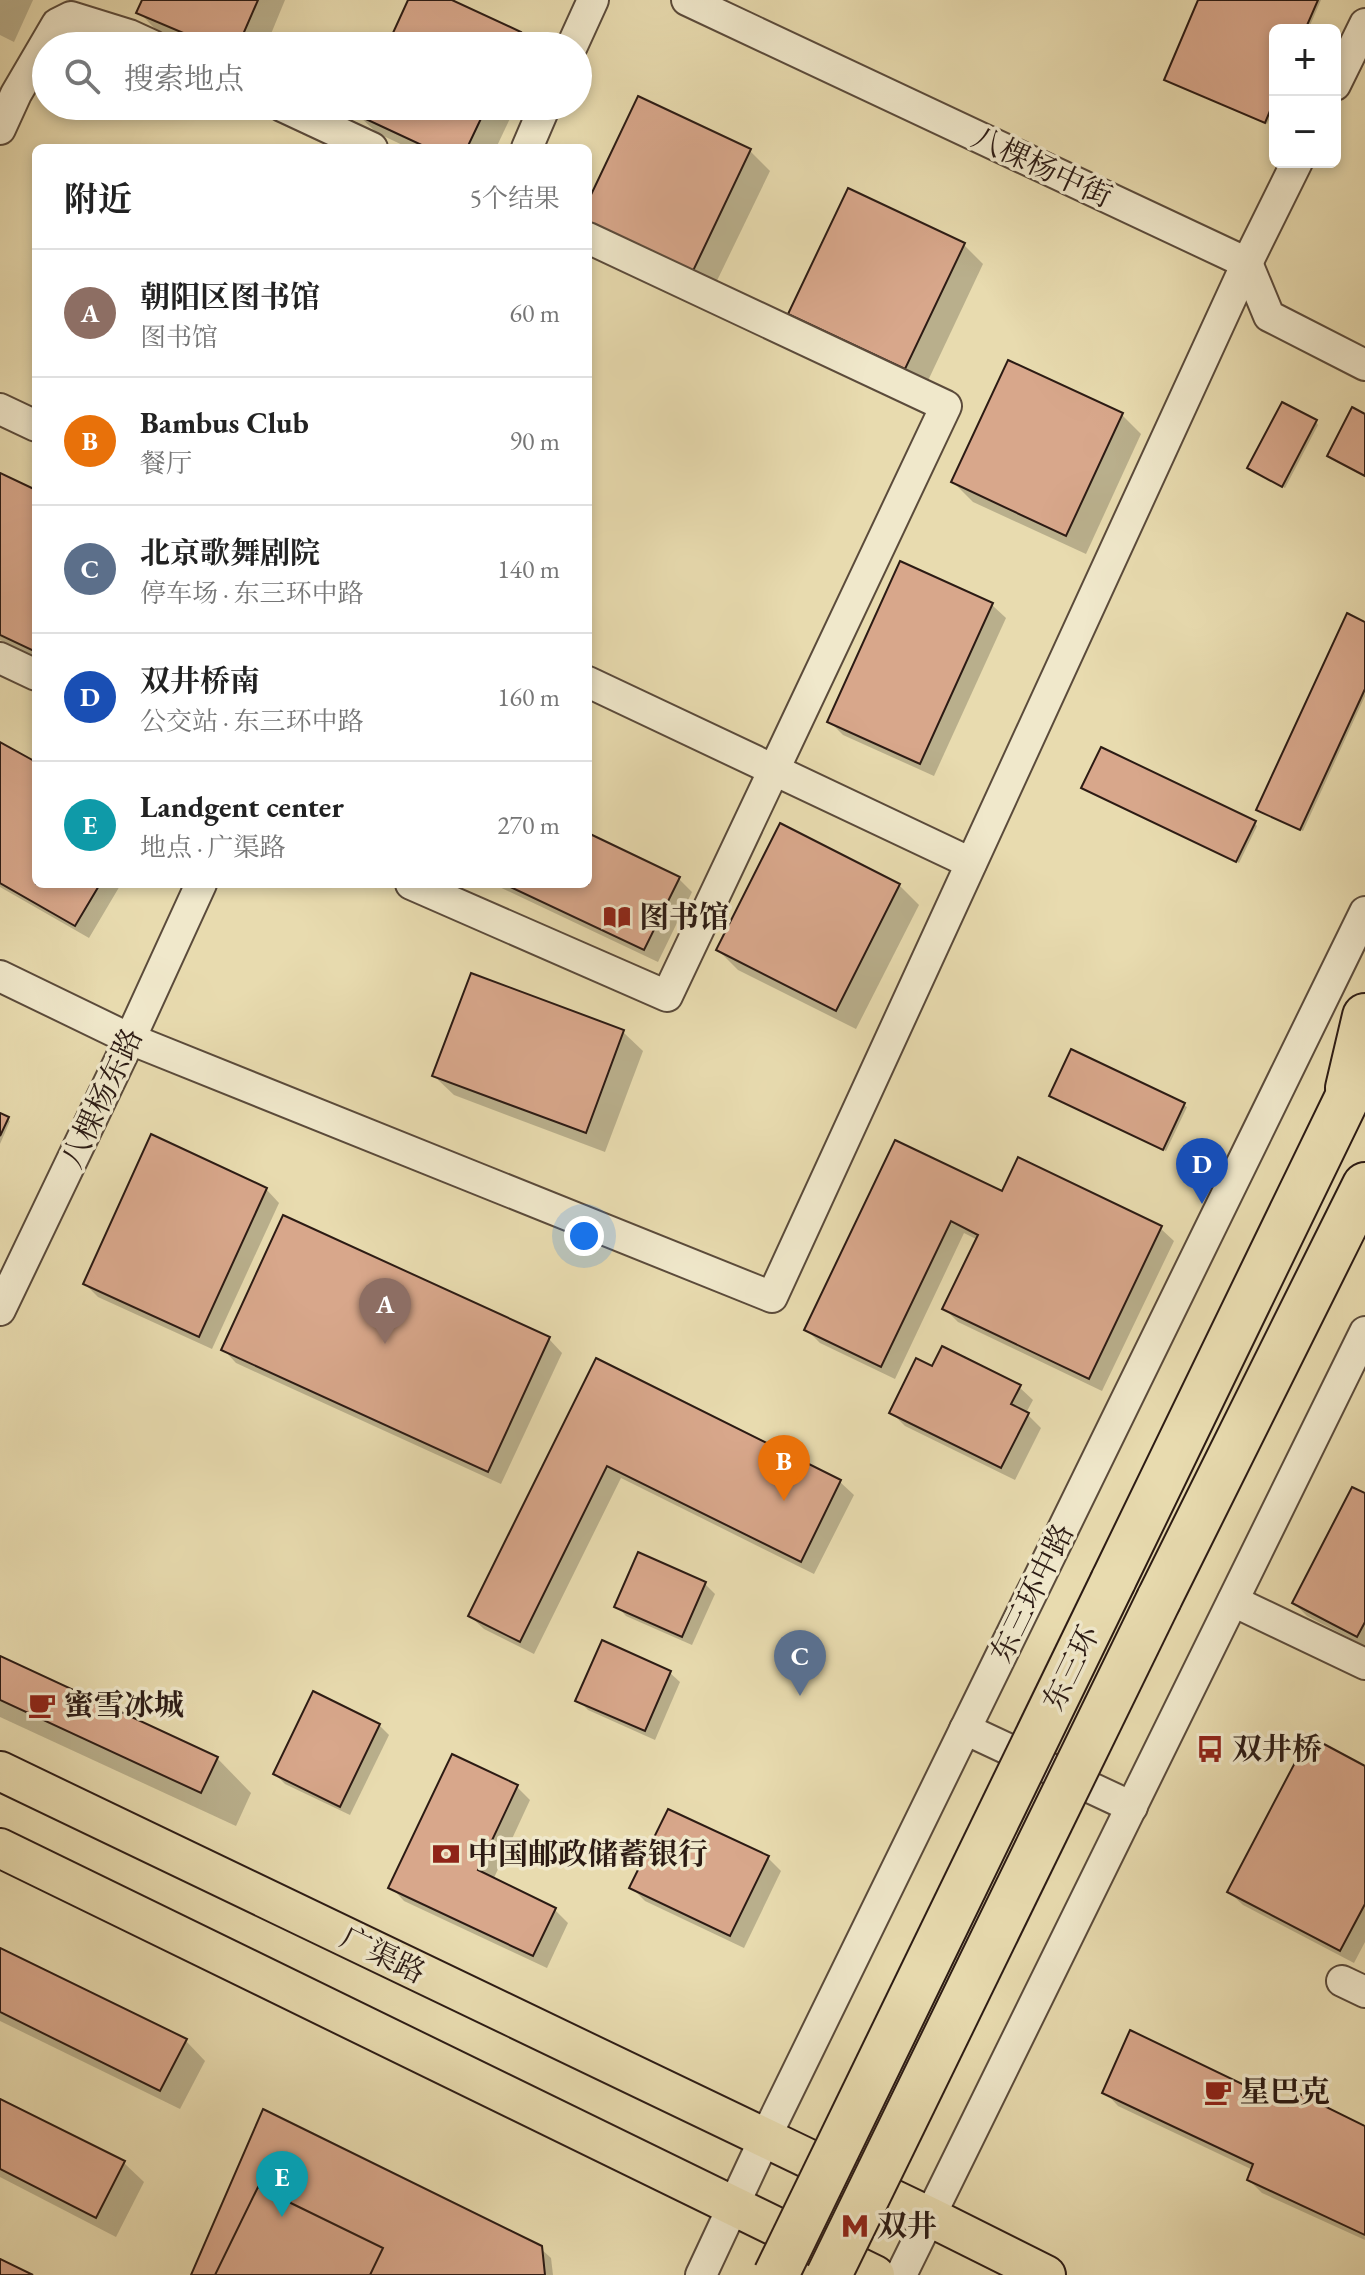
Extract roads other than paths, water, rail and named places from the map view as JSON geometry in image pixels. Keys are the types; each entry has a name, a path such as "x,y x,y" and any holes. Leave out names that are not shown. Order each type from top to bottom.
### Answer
{"highway":[{"path":"1343,1106 1365,1016"},
{"name":"东三环","path":"776,2275 1365,1061"},
{"name":"东三环","path":"829,2275 1159,1599 1363,1190"}],"main road":[{"name":"广渠路","path":"0,1771 1046,2275"},
{"path":"0,1848 875,2275"}],"street":[{"path":"578,32 593,0"},
{"name":"八棵杨中街","path":"687,0 1247,263"},
{"path":"52,32 57,24 71,17 119,32"},
{"path":"1341,73 1365,24"},
{"path":"0,129 32,67"},
{"path":"312,120 363,144"},
{"path":"529,144 539,120"},
{"path":"0,976 130,1039 772,1297 1247,263 1294,168"},
{"path":"423,888 667,996 946,406 592,240"},
{"path":"1247,263 1269,316 1365,365"},
{"path":"0,409 32,424"},
{"path":"0,658 32,673"},
{"path":"592,684 971,863"},
{"name":"八棵杨东路","path":"0,1310 199,888"},
{"name":"东三环中路","path":"701,2275 765,2138 1365,912"},
{"path":"901,2275 1365,1332"},
{"path":"1233,1601 1365,1664"},
{"path":"965,1729 1132,1807"},
{"path":"734,2205 806,2275"}],"place":[{"name":"图书馆","path":"617,917"},
{"name":"双井桥南","path":"1202,1204"},
{"name":"朝阳区图书馆","path":"385,1344"},
{"name":"Bambus Club","path":"784,1501"},
{"name":"北京歌舞剧院","path":"800,1696"},
{"name":"蜜雪冰城","path":"42,1705"},
{"name":"双井桥","path":"1210,1749"},
{"name":"中国邮政储蓄银行","path":"446,1854"},
{"name":"星巴克","path":"1218,2092"},
{"name":"Landgent center","path":"282,2217"},
{"name":"双井","path":"855,2226"}]}
